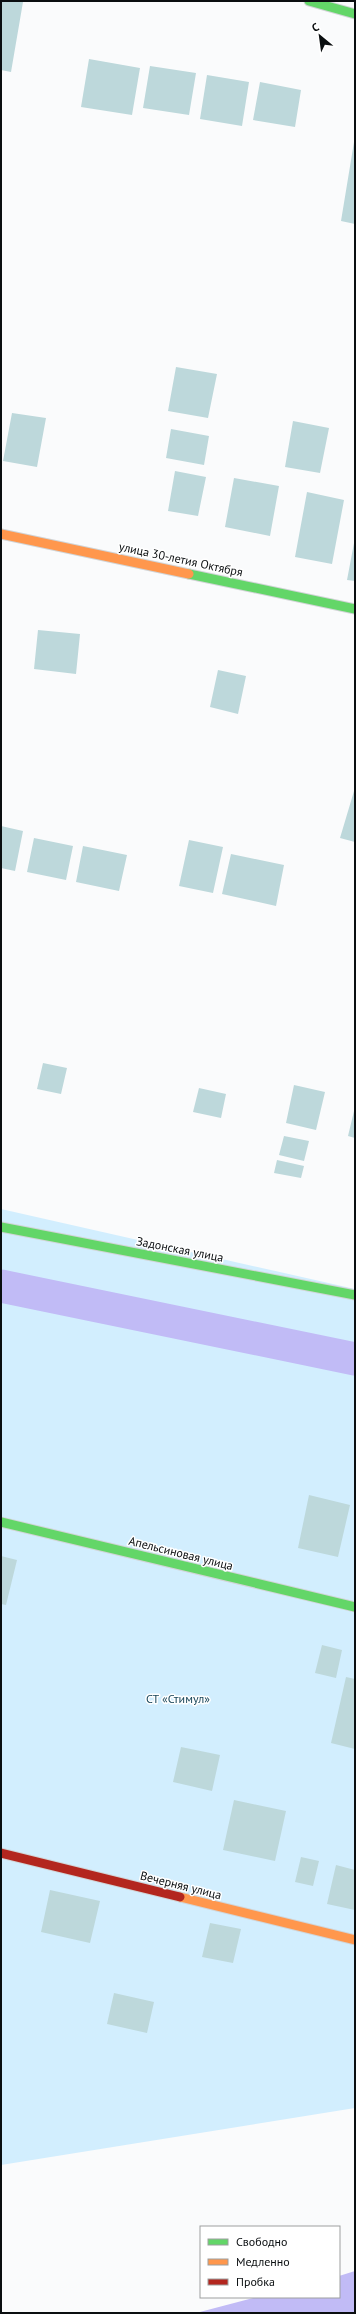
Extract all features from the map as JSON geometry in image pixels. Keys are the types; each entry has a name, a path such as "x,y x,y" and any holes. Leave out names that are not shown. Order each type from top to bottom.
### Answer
{"street":[{"path":"309,1 355,14"},
{"name":"улица 30-летия Октября","path":"1,534 355,609"},
{"name":"Задонская улица","path":"1,1227 355,1295"},
{"name":"Апельсиновая улица","path":"1,1522 355,1607"},
{"name":"Вечерняя улица","path":"1,1853 355,1940"}],"green space":[{"name":"СТ «Стимул»","path":"1,1209 355,1289 355,2108 1,2165"}],"shaded area":[{"path":"355,2271 355,2313 196,2313 253,2298 340,2298 340,2276"}],"building":[{"path":"1,1 23,2 11,72 1,70"},
{"path":"89,59 140,68 132,115 81,107"},
{"path":"150,66 196,73 189,115 143,108"},
{"path":"207,75 249,82 242,126 200,119"},
{"path":"260,82 301,90 295,127 253,120"},
{"path":"355,142 355,224 341,221"},
{"path":"176,367 217,374 208,418 168,411"},
{"path":"12,413 46,418 37,467 3,461"},
{"path":"293,421 329,428 320,473 285,467"},
{"path":"171,429 209,436 204,465 166,458"},
{"path":"175,471 206,477 198,516 168,511"},
{"path":"234,478 279,486 270,536 225,527"},
{"path":"307,492 344,500 332,564 295,557"},
{"path":"355,543 355,581 347,580"},
{"path":"38,630 80,634 76,674 34,669"},
{"path":"218,670 246,676 238,714 210,707"},
{"path":"355,791 355,842 340,838"},
{"path":"1,826 23,831 15,871 1,868"},
{"path":"34,838 73,846 66,880 27,872"},
{"path":"189,840 223,847 213,893 179,886"},
{"path":"83,846 127,855 119,891 76,882"},
{"path":"231,854 284,865 276,906 222,894"},
{"path":"43,1063 67,1068 61,1094 37,1089"},
{"path":"294,1085 325,1092 316,1130 286,1123"},
{"path":"199,1088 226,1094 221,1118 193,1112"},
{"path":"354,1111 355,1112 355,1138 348,1136"},
{"path":"284,1136 309,1141 304,1161 279,1155"},
{"path":"277,1160 304,1166 301,1178 274,1173"},
{"path":"309,1495 350,1505 338,1557 298,1548"},
{"path":"1,1556 17,1560 6,1605 1,1604"},
{"path":"322,1645 342,1650 336,1678 315,1673"},
{"path":"346,1677 355,1679 355,1749 331,1743"},
{"path":"181,1747 220,1755 212,1791 173,1782"},
{"path":"234,1800 286,1811 275,1861 223,1850"},
{"path":"301,1857 319,1861 313,1886 295,1882"},
{"path":"336,1865 355,1870 355,1910 327,1904"},
{"path":"50,1890 100,1901 90,1943 41,1932"},
{"path":"210,1923 241,1929 233,1963 202,1957"},
{"path":"114,1993 154,2002 147,2033 107,2024"}],"waterway":[{"path":"1,1286 355,1359"}],"traffic: fast":[{"path":"309,1 355,14"},
{"path":"189,574 355,609"},
{"path":"1,1227 355,1295"},
{"path":"1,1522 355,1607"}],"traffic: slow":[{"path":"1,534 189,574"},
{"path":"180,1897 355,1940"}],"traffic: jam":[{"path":"1,1853 180,1897"}]}
